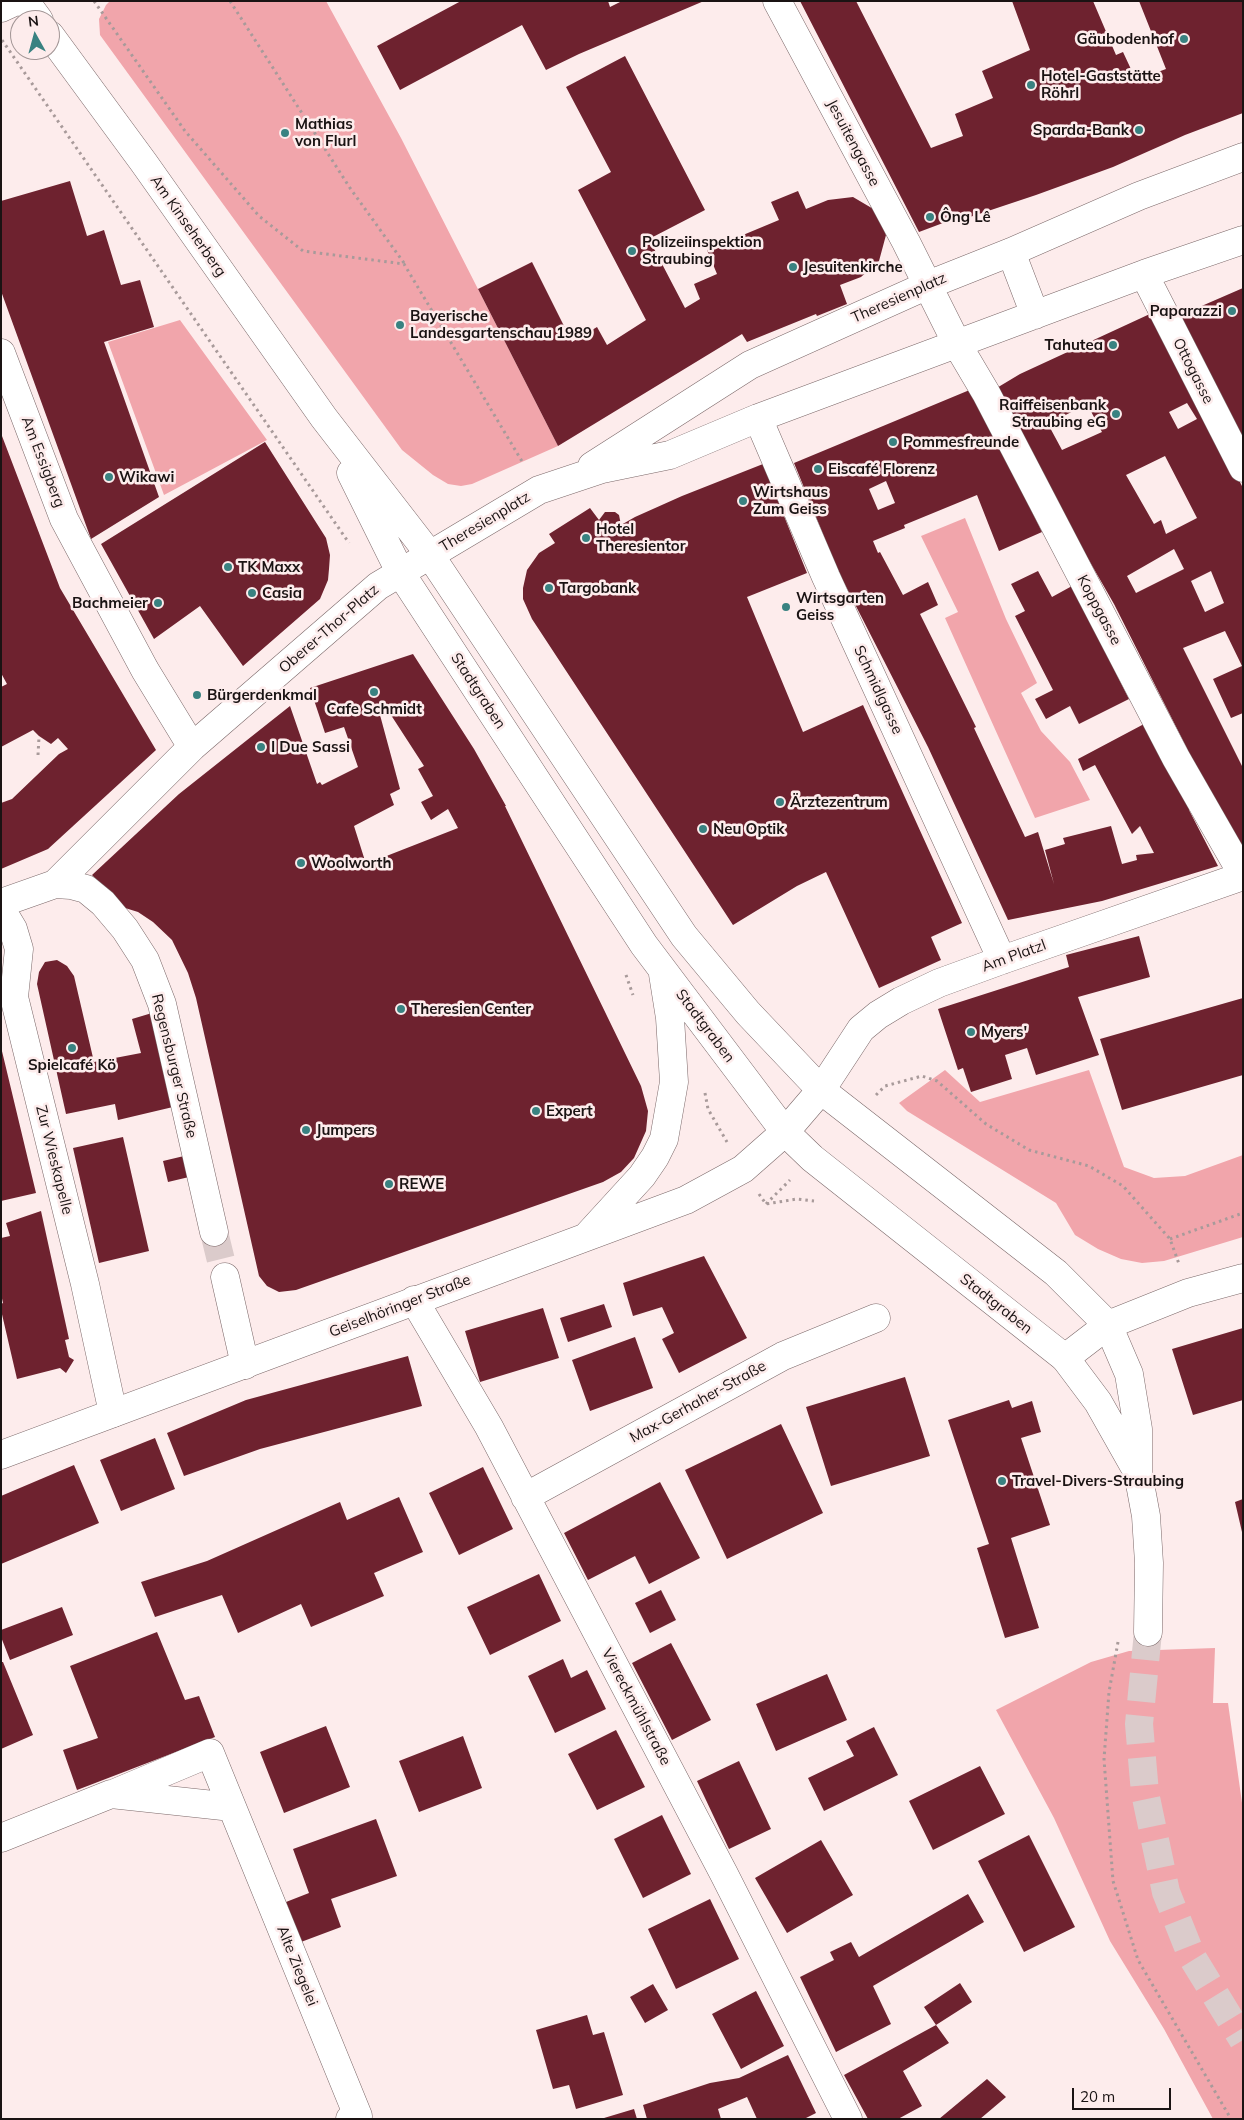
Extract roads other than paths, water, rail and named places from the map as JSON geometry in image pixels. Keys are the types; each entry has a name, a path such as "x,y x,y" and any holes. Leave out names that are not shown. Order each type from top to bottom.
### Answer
{"street":[{"path":"1,8 16,1"},
{"name":"Jesuitengasse","path":"777,1 958,344"},
{"name":"Am Kinseherberg","path":"60,50 144,163 324,418 430,554"},
{"name":"Theresienplatz","path":"574,478 750,365 928,285 1011,252 1139,196 1243,157"},
{"name":"Theresienplatz","path":"400,572 539,490 574,478 670,455 758,418 1144,274 1243,240"},
{"path":"1011,252 1035,315"},
{"name":"Ottogasse","path":"1144,274 1243,468"},
{"name":"Koppgasse","path":"958,344 1176,758 1243,876"},
{"name":"Am Essigberg","path":"1,353 64,519 89,569 145,670 192,747"},
{"name":"Am Kinseherberg","path":"324,418 400,572"},
{"name":"Schmidlgasse","path":"758,418 826,577 1002,960"},
{"path":"430,554 684,936 748,1013 821,1090 1056,1273 1108,1325 1129,1374 1138,1429 1138,1473 1146,1516 1148,1632"},
{"name":"Oberer-Thor-Platz","path":"55,884 192,747 378,586 400,572"},
{"name":"Stadtgraben","path":"400,572 638,937 785,1132 812,1158 1065,1358 1098,1402 1138,1473"},
{"name":"Am Platzl","path":"785,1132 821,1090 861,1029 878,1015 939,984 1002,960 1243,876"},
{"name":"Regensburger Straße","path":"1,903 55,884 71,885 86,889 103,903 125,929 145,960 162,1004 214,1232"},
{"name":"Zur Wieskapelle","path":"1,909 13,929 19,949 14,997 85,1284 113,1413"},
{"path":"585,1238 642,1176 664,1139 670,1114 674,1063 663,970"},
{"name":"Geiselhöringer Straße","path":"1,1455 686,1200 743,1169 785,1132"},
{"path":"224,1277 246,1365"},
{"path":"1065,1358 1108,1325 1188,1293 1243,1278"},
{"name":"Viereckmühlstraße","path":"414,1300 489,1428 720,1866 845,2118"},
{"name":"Max-Gerhaher-Straße","path":"525,1497 783,1356 876,1318"},
{"name":"Alte Ziegelei","path":"1,1838 210,1753 358,2116 350,2119"},
{"name":"Alte Ziegelei","path":"112,1794 232,1807"}],"tunnel":[{"path":"214,1232 225,1277"},
{"path":"1148,1632 1139,1724 1145,1793 1166,1892 1192,1957 1243,2040"}],"place":[{"name":"Gäubodenhof","path":"1184,39"},
{"name":"Hotel-Gaststätte Röhrl","path":"1031,85"},
{"name":"Sparda-Bank","path":"1139,130"},
{"name":"Mathias von Flurl","path":"285,133"},
{"name":"Ông Lê","path":"930,217"},
{"name":"Polizeiinspektion Straubing","path":"632,251"},
{"name":"Jesuitenkirche","path":"793,267"},
{"name":"Paparazzi","path":"1232,311"},
{"name":"Bayerische Landesgartenschau 1989","path":"400,325"},
{"name":"Tahutea","path":"1113,345"},
{"name":"Raiffeisenbank Straubing eG","path":"1116,414"},
{"name":"Pommesfreunde","path":"893,442"},
{"name":"Eiscafé Florenz","path":"818,469"},
{"name":"Wikawi","path":"109,477"},
{"name":"Wirtshaus Zum Geiss","path":"743,501"},
{"name":"Hotel Theresientor","path":"586,538"},
{"name":"TK Maxx","path":"228,567"},
{"name":"Targobank","path":"549,588"},
{"name":"Casia","path":"252,593"},
{"name":"Bachmeier","path":"158,603"},
{"name":"Wirtsgarten Geiss","path":"786,607"},
{"name":"Cafe Schmidt","path":"374,692"},
{"name":"Bürgerdenkmal","path":"197,695"},
{"name":"I Due Sassi","path":"261,747"},
{"name":"Ärztezentrum","path":"780,802"},
{"name":"Neu Optik","path":"703,829"},
{"name":"Woolworth","path":"301,863"},
{"name":"Theresien Center","path":"401,1009"},
{"name":"Myers'","path":"971,1032"},
{"name":"Spielcafé Kö","path":"72,1048"},
{"name":"Expert","path":"536,1111"},
{"name":"Jumpers","path":"306,1130"},
{"name":"REWE","path":"389,1184"},
{"name":"Travel-Divers-Straubing","path":"1002,1481"}]}
